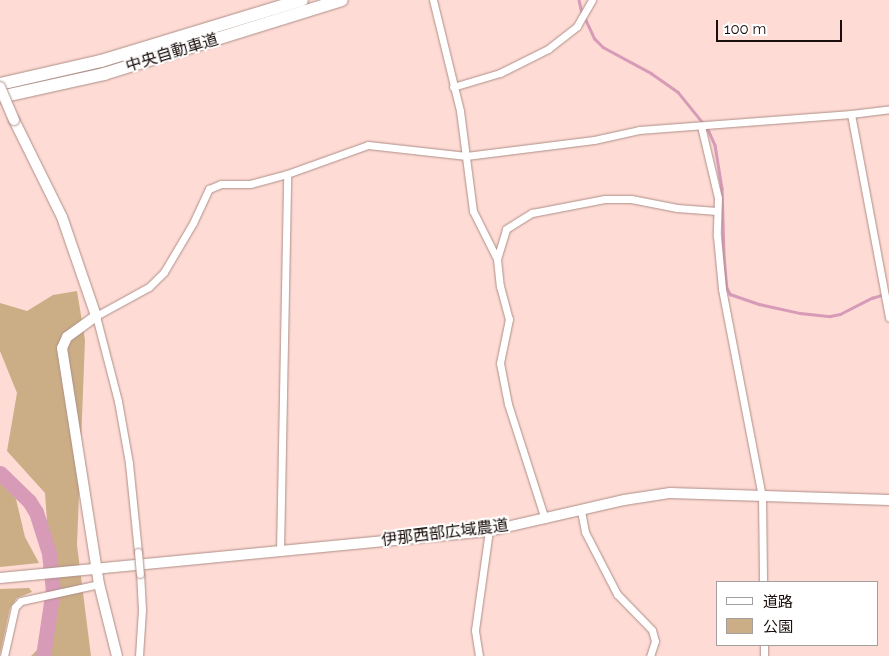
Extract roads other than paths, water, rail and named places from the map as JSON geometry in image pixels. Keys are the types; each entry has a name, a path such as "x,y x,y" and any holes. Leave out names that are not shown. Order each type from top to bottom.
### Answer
{"highway":[{"name":"中央自動車道","path":"0,86 102,61 302,0"},
{"name":"中央自動車道","path":"0,97 104,74 342,0"}],"street":[{"path":"432,0 452,87 460,111 473,211 497,259 500,286 509,319 500,363 509,407 546,519"},
{"path":"452,87 500,73 548,49 577,26 592,0"},
{"path":"0,86 14,120 62,217 96,316 118,401 129,463 140,574 142,610 139,656"},
{"path":"117,656 99,584 62,348 66,337 96,316 149,286 164,272 193,223 209,189 222,184 250,184 287,174 368,145 466,156 594,140 639,130 851,114 889,109"},
{"path":"851,114 889,317"},
{"path":"701,126 718,198 717,211 722,289 762,496 763,581"},
{"path":"280,551 287,174"},
{"path":"497,259 506,229 532,213 605,199 631,199 677,208 717,211"},
{"name":"伊那西部広域農道","path":"0,578 489,531 624,500 670,493 889,500"},
{"path":"581,511 585,532 617,594 652,630 655,641 650,656"},
{"path":"480,656 475,630 489,531"},
{"path":"4,656 15,607 21,600 99,584"}],"waterway":[{"path":"579,0 582,13"},
{"path":"585,18 595,39 603,47 651,73 678,92 703,123"},
{"path":"707,127 715,145 722,188 724,256 727,288 730,294 759,304 800,313 830,316 840,314 872,298 884,294 889,295"},
{"path":"0,473 29,501 36,512 49,553 53,589 43,656"}]}
